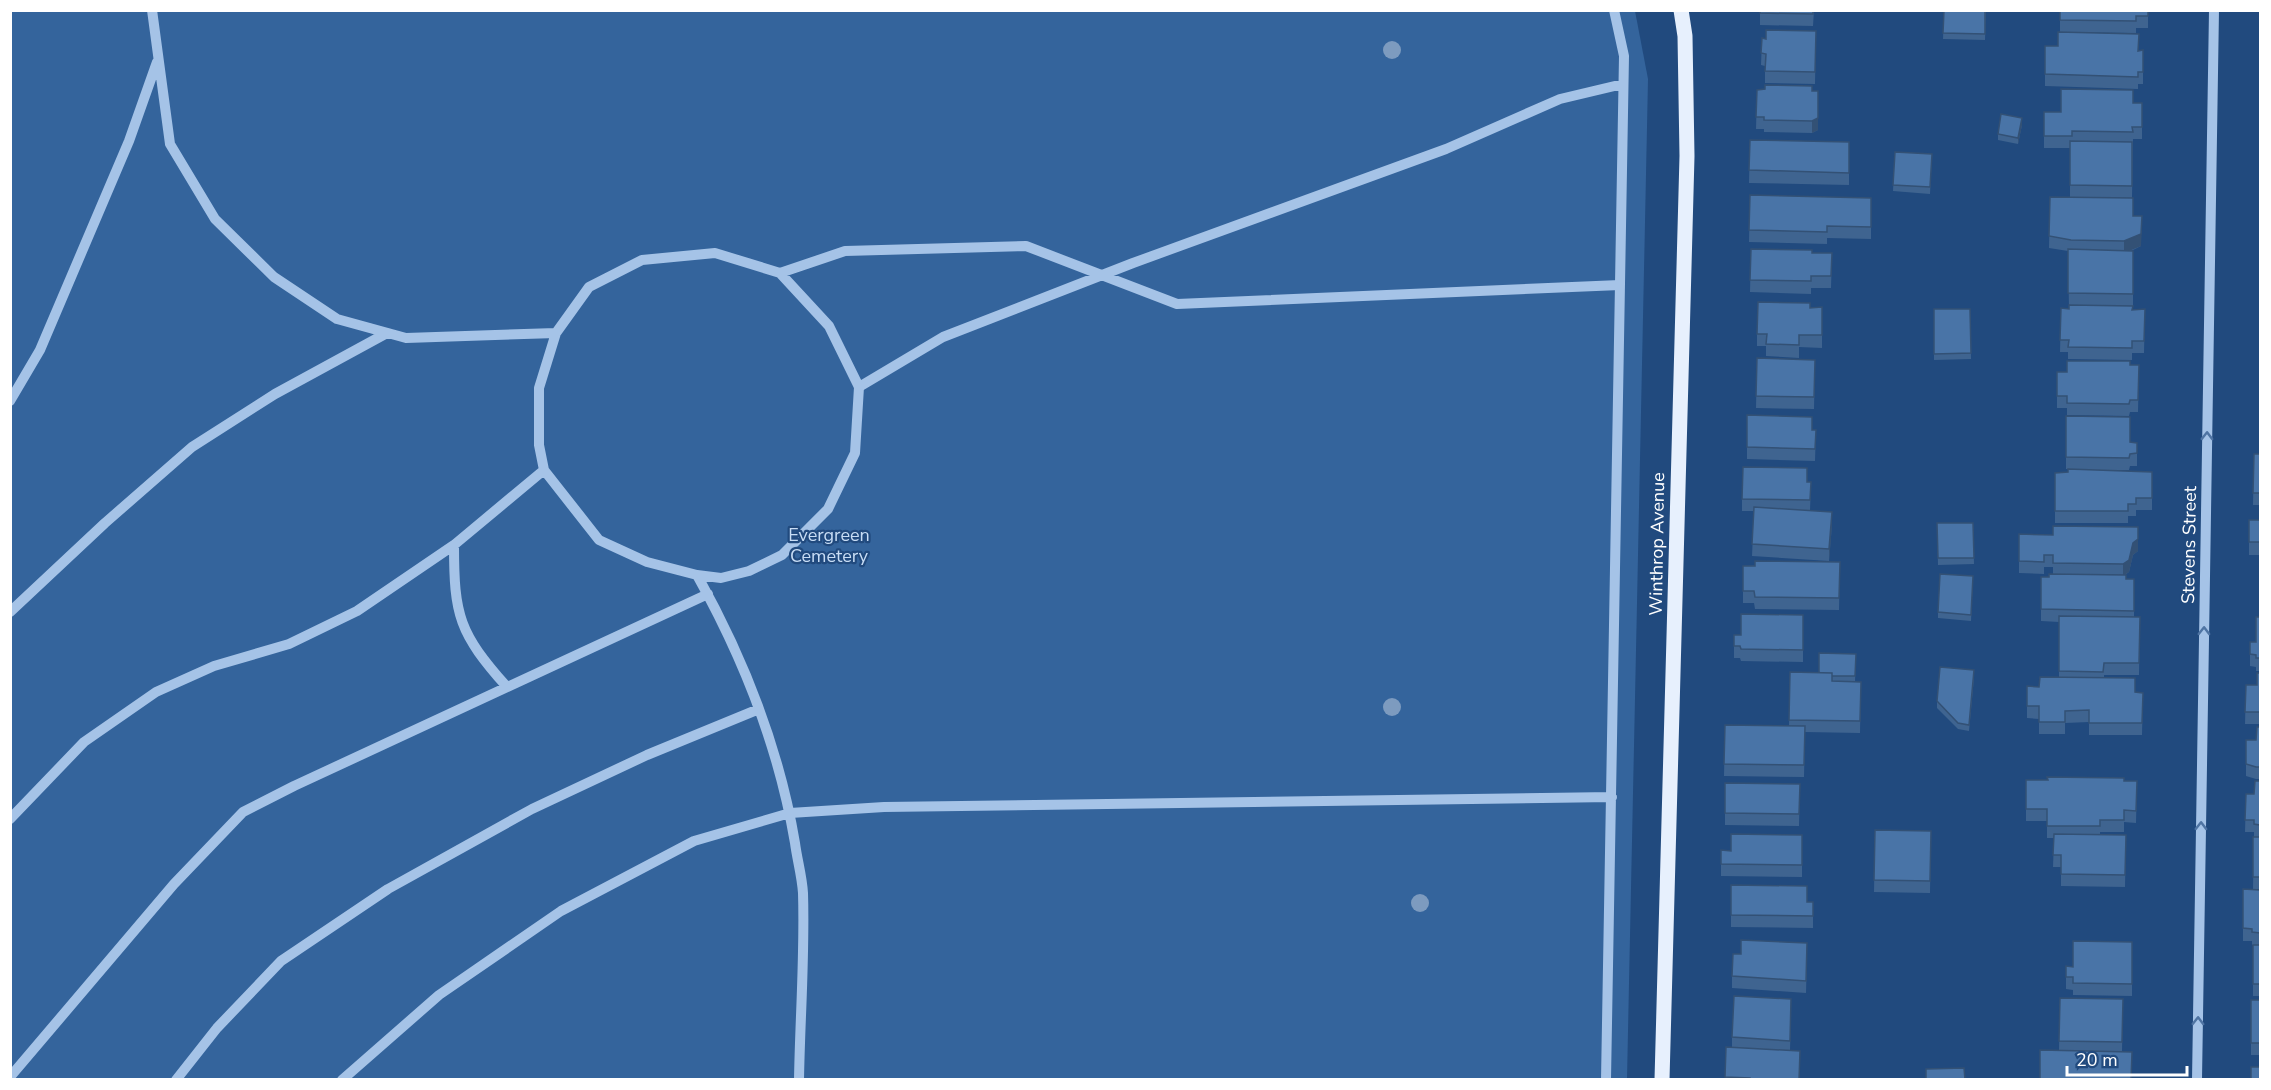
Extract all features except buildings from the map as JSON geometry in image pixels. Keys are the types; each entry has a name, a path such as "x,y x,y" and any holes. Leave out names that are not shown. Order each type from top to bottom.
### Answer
{"main road":[{"name":"Winthrop Avenue","path":"1662,1080 1687,156 1684,36 1681,10"}],"street":[{"path":"153,10 170,144 215,219 274,277 338,319 406,338 556,333"},
{"path":"1606,1080 1624,56 1614,10"},
{"name":"Stevens Street","path":"2197,1080 2214,10"},
{"path":"10,401 40,350 129,141 158,59"},
{"path":"858,387 943,337 1103,275 1446,149 1560,99 1623,84"},
{"path":"780,273 845,251 1026,246 1177,304 1620,285"},
{"path":"715,253 780,273 829,326 858,387 855,453 828,509 782,555 749,571 721,578 697,575 647,562 600,540 544,470 539,445 539,388 556,333 589,287 642,260 715,253"},
{"path":"10,612 105,523 192,447 275,394 387,333"},
{"path":"10,819 84,742 156,692 214,666 289,644 357,611 454,544 544,470"},
{"path":"454,544 454,594 465,635 507,687"},
{"path":"697,575 752,687 771,740 790,813 803,891 799,1080"},
{"path":"10,1077 174,884 243,812 708,594"},
{"path":"176,1080 217,1029 281,961 388,889 532,809 647,755 759,709"},
{"path":"342,1080 439,994 561,911 694,841 790,813 884,807 1612,797"}],"green space":[{"name":"Evergreen Cemetery","path":"10,11 1635,11 1648,79 1627,1079 11,1079"}]}
